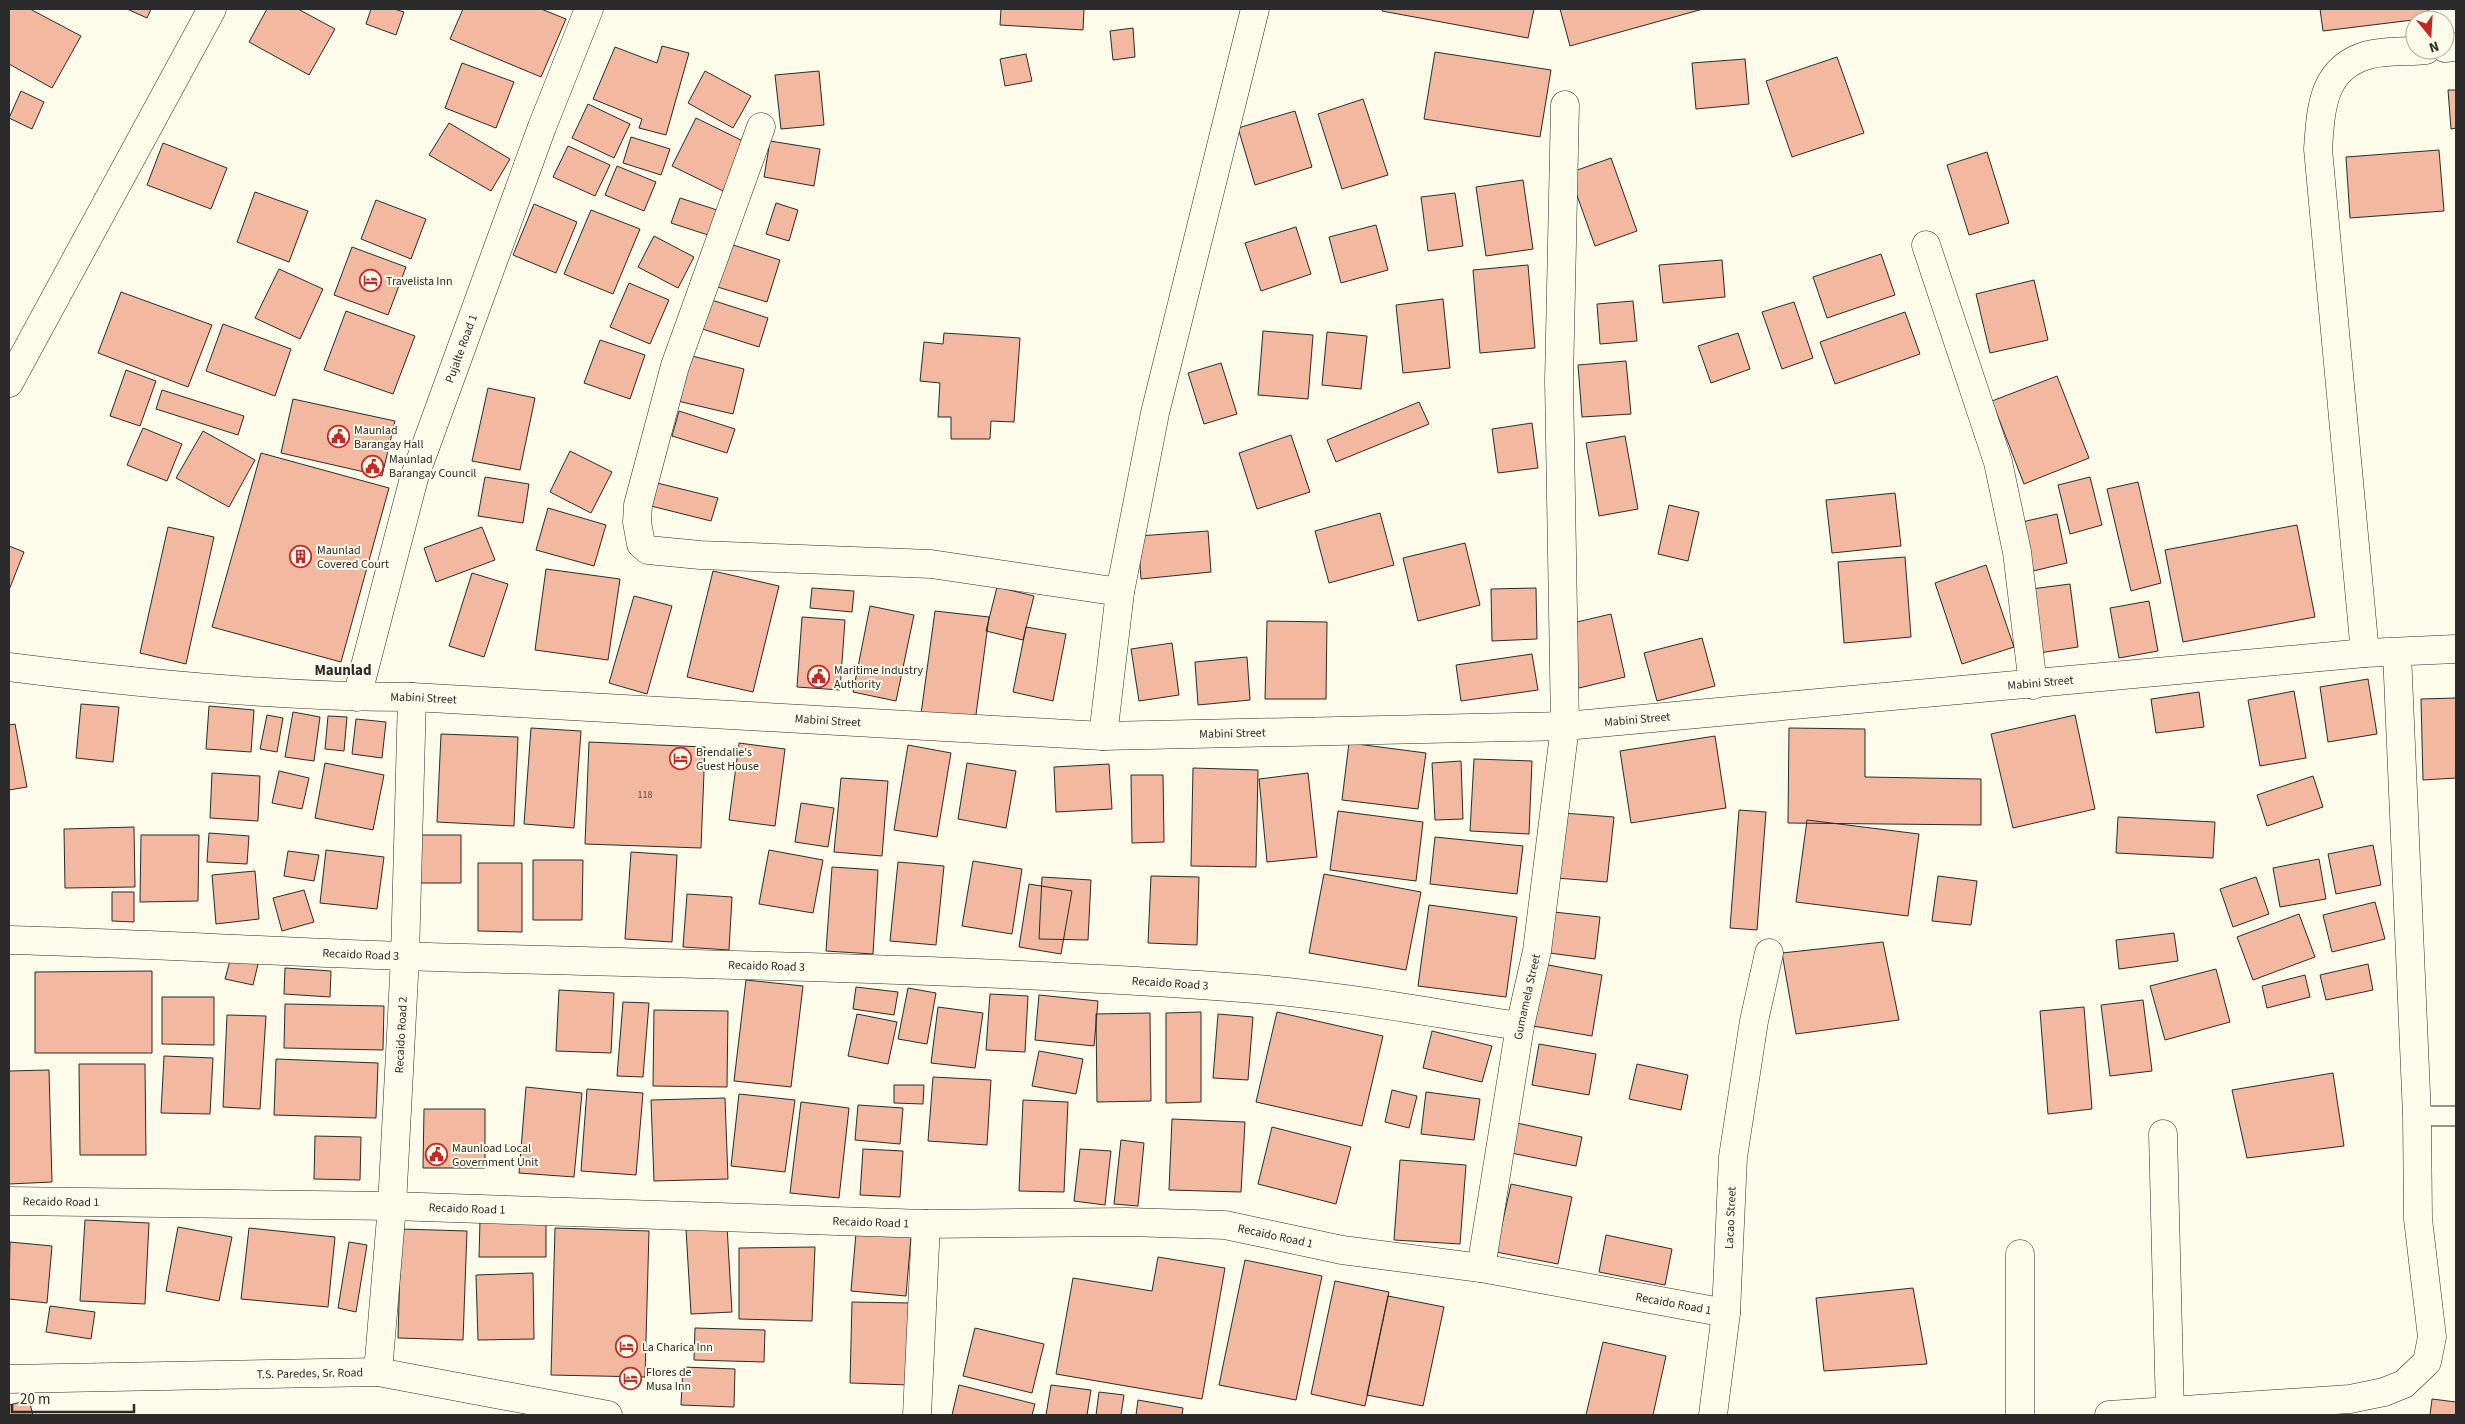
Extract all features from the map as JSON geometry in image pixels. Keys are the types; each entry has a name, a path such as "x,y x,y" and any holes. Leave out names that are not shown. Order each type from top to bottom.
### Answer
{"street":[{"path":"9,383 212,9"},
{"name":"Pujalte Road 1","path":"357,697 414,478 542,127 589,9"},
{"path":"1103,736 1120,592 1155,413 1254,9"},
{"path":"2365,653 2318,149 2320,118 2326,91 2341,67 2369,55 2405,52"},
{"name":"Gumamela Street","path":"1481,1268 1520,1026 1537,951 1565,726 1559,381 1565,105"},
{"path":"761,127 675,366 638,505 637,522 641,544 648,550 700,555 930,564 1120,592"},
{"path":"1926,245 1998,462 2017,552 2034,685"},
{"name":"Mabini Street","path":"9,667 109,680 357,697 412,697 1103,736 1565,726 2034,685 2365,653 2456,649"},
{"path":"2109,1415 2350,1399 2384,1392 2404,1384 2427,1362 2432,1337 2418,1219 2417,1116 2397,653"},
{"name":"Recaido Road 2","path":"378,1372 392,1206 405,957 412,697"},
{"name":"Recaido Road 3","path":"9,940 155,944 405,957 731,965 1108,980 1258,989 1520,1026"},
{"name":"Lacao Street","path":"1713,1415 1726,1313 1732,1157 1754,1022 1769,953"},
{"path":"2163,1134 2170,1411"},
{"name":"Recaido Road 1","path":"9,1201 392,1206 926,1224 1127,1222 1225,1226 1342,1250 1481,1268 1726,1313"},
{"path":"917,1415 926,1224"},
{"path":"2020,1254 2020,1415"},
{"name":"T.S. Paredes, Sr. Road","path":"9,1379 378,1372 608,1415"}],"lane":[{"path":"2417,1116 2456,1116"}],"building":[{"path":"9,9 30,9 81,36 52,88 9,64"},
{"path":"127,9 151,9 147,18"},
{"path":"267,9 298,9 335,29 309,75 249,42"},
{"path":"371,9 394,9 404,12 396,35 366,24"},
{"path":"463,9 541,9 566,19 541,77 450,39"},
{"path":"1001,9 1084,9 1083,30 1000,25"},
{"path":"1383,9 1534,9 1528,38 1382,11"},
{"path":"1560,9 1703,9 1570,46"},
{"path":"2320,9 2428,9 2405,10 2405,21 2323,31"},
{"path":"1133,28 1135,57 1113,60 1110,31"},
{"path":"662,46 689,53 666,135 639,128 642,119 593,99 615,47 657,63"},
{"path":"1435,52 1551,70 1540,137 1424,119"},
{"path":"1026,54 1032,81 1005,86 1000,59"},
{"path":"1837,57 1864,133 1792,157 1766,81"},
{"path":"1745,59 1749,104 1696,109 1692,63"},
{"path":"462,63 514,82 496,128 445,108"},
{"path":"705,71 751,96 733,128 688,103"},
{"path":"819,71 824,125 781,129 775,75"},
{"path":"2448,90 2456,90 2456,128 2451,129"},
{"path":"21,91 44,102 32,129 9,118"},
{"path":"1363,99 1388,175 1342,189 1318,114"},
{"path":"588,104 630,124 614,158 572,138"},
{"path":"1295,111 1312,167 1255,185 1238,128"},
{"path":"696,118 747,143 723,191 672,166"},
{"path":"449,123 510,159 491,191 429,155"},
{"path":"631,137 670,149 661,175 623,163"},
{"path":"770,141 820,149 814,186 764,177"},
{"path":"163,143 227,168 211,209 147,185"},
{"path":"568,146 610,165 595,196 553,177"},
{"path":"2439,150 2444,211 2350,218 2346,157"},
{"path":"1987,152 2009,223 1969,235 1947,165"},
{"path":"1611,158 1637,231 1595,246 1569,173"},
{"path":"617,166 656,182 644,211 605,195"},
{"path":"1523,180 1533,249 1486,256 1476,187"},
{"path":"255,192 308,211 289,262 237,242"},
{"path":"1455,193 1463,246 1428,251 1421,197"},
{"path":"680,198 717,210 708,235 671,223"},
{"path":"376,200 426,219 411,259 361,239"},
{"path":"776,203 798,210 789,241 766,234"},
{"path":"534,204 577,222 556,273 513,255"},
{"path":"591,210 640,229 613,294 564,274"},
{"path":"1376,225 1388,270 1341,283 1329,237"},
{"path":"1296,227 1311,274 1261,291 1245,243"},
{"path":"654,236 694,257 678,288 638,267"},
{"path":"724,242 780,260 767,302 711,285"},
{"name":"Travelista Inn","path":"352,247 406,267 388,315 334,295"},
{"path":"1881,254 1895,295 1827,318 1813,277"},
{"path":"1722,260 1725,297 1663,303 1659,265"},
{"path":"1528,265 1535,348 1480,353 1473,270"},
{"path":"279,269 323,289 300,339 255,318"},
{"path":"2034,280 2048,340 1990,353 1976,294"},
{"path":"629,283 669,300 650,344 610,327"},
{"path":"121,292 212,325 188,387 98,353"},
{"path":"702,297 768,318 759,347 693,326"},
{"path":"1443,299 1450,368 1403,373 1396,305"},
{"path":"1633,301 1637,341 1600,344 1597,304"},
{"path":"1794,302 1813,358 1782,369 1762,312"},
{"path":"346,311 415,336 393,394 324,370"},
{"path":"1905,312 1920,354 1835,384 1820,342"},
{"path":"223,324 291,349 275,396 206,371"},
{"path":"1263,331 1313,335 1308,399 1258,395"},
{"path":"1327,332 1367,336 1361,389 1322,385"},
{"path":"944,333 1020,338 1014,422 991,421 990,439 951,439 951,417 938,417 940,383 920,381 924,342 943,344"},
{"path":"1738,333 1750,369 1711,383 1698,346"},
{"path":"600,340 645,355 630,399 584,383"},
{"path":"680,353 744,369 733,414 669,399"},
{"path":"1626,361 1631,414 1582,417 1578,365"},
{"path":"1221,363 1237,414 1204,424 1188,373"},
{"path":"126,370 156,381 140,426 110,416"},
{"path":"2057,376 2089,458 2024,484 1992,401"},
{"path":"488,388 535,398 520,470 472,461"},
{"path":"162,390 244,416 238,435 156,409"},
{"name":"Maunlad Barangay Hall","path":"293,399 395,421 382,476 281,453"},
{"path":"1419,402 1429,424 1336,462 1327,440"},
{"path":"679,411 735,429 727,453 672,436"},
{"path":"1532,423 1538,468 1498,473 1492,429"},
{"path":"143,428 182,444 167,481 127,465"},
{"path":"203,431 255,460 229,507 176,478"},
{"path":"1291,435 1310,492 1257,509 1239,453"},
{"path":"1625,436 1638,509 1599,516 1586,443"},
{"path":"570,451 612,472 591,513 550,492"},
{"name":"Maunlad Covered Court","path":"261,453 389,488 341,662 212,627"},
{"path":"485,477 529,484 523,523 478,516"},
{"path":"2090,477 2102,525 2070,534 2058,485"},
{"path":"645,480 718,498 711,521 639,503"},
{"path":"2138,482 2161,583 2131,591 2107,489"},
{"path":"1895,493 1901,546 1832,553 1826,500"},
{"path":"1669,505 1699,512 1688,561 1658,554"},
{"path":"548,508 606,525 594,566 536,550"},
{"path":"1380,513 1394,565 1329,583 1315,531"},
{"path":"2057,514 2067,563 2033,571 2022,522"},
{"path":"2297,525 2315,617 2183,642 2165,550"},
{"path":"168,527 214,537 186,664 140,653"},
{"path":"482,527 495,560 436,582 424,548"},
{"path":"1208,531 1211,572 1141,579 1138,536"},
{"path":"1465,543 1480,605 1418,621 1403,558"},
{"path":"9,546 24,552 9,590"},
{"path":"1905,557 1911,637 1844,643 1838,562"},
{"path":"1986,565 2014,647 1962,664 1935,583"},
{"path":"546,569 620,579 608,660 535,650"},
{"path":"713,571 779,586 753,692 687,677"},
{"path":"472,573 508,584 484,657 449,646"},
{"path":"2070,584 2078,647 2039,653 2031,589"},
{"path":"997,587 1034,596 1023,640 986,631"},
{"path":"812,588 854,591 852,612 810,608"},
{"path":"1536,588 1537,639 1492,641 1491,589"},
{"path":"634,596 672,606 647,694 609,683"},
{"path":"2149,601 2158,651 2119,658 2110,608"},
{"path":"870,606 914,615 896,701 853,692"},
{"path":"935,611 989,617 975,722 921,714"},
{"path":"1611,614 1625,677 1579,688 1564,625"},
{"path":"802,617 845,620 840,690 797,687"},
{"path":"1267,621 1327,622 1326,699 1265,699"},
{"path":"1026,627 1066,634 1053,701 1013,692"},
{"path":"1702,638 1715,686 1657,701 1644,653"},
{"path":"1172,643 1179,695 1139,701 1131,649"},
{"path":"1532,654 1538,690 1461,701 1456,665"},
{"path":"1247,657 1250,700 1198,705 1195,662"},
{"path":"2368,679 2377,734 2328,742 2320,687"},
{"path":"2294,691 2306,758 2260,766 2248,700"},
{"path":"2199,692 2204,727 2156,733 2151,699"},
{"path":"2456,698 2456,778 2423,780 2421,699"},
{"path":"81,704 119,707 113,762 76,758"},
{"path":"209,706 254,710 251,752 206,749"},
{"path":"293,712 320,717 314,761 285,757"},
{"path":"267,715 283,718 277,752 260,749"},
{"path":"2075,715 2095,809 2013,828 1991,734"},
{"path":"328,716 347,717 344,751 325,749"},
{"path":"356,719 386,722 382,758 352,754"},
{"path":"15,724 27,787 9,790 9,725"},
{"path":"531,728 581,731 574,828 524,824"},
{"path":"1789,728 1865,729 1865,777 1981,779 1981,825 1788,823"},
{"path":"441,734 518,737 514,826 437,822"},
{"path":"1715,736 1726,808 1631,823 1620,751"},
{"path":"589,742 705,747 701,848 585,844"},
{"path":"739,743 785,749 775,826 729,820"},
{"path":"1349,743 1426,753 1418,809 1342,800"},
{"path":"908,745 951,753 937,837 894,830"},
{"path":"1474,759 1532,761 1529,834 1470,831"},
{"path":"1461,761 1463,819 1435,820 1432,763"},
{"path":"325,763 384,775 373,830 315,818"},
{"path":"967,763 1016,771 1006,828 958,819"},
{"path":"1109,764 1112,809 1056,812 1054,767"},
{"path":"1193,768 1258,770 1256,867 1191,866"},
{"path":"279,771 309,778 302,809 272,803"},
{"path":"212,773 260,776 258,821 210,818"},
{"path":"1308,773 1317,857 1267,862 1259,779"},
{"path":"1131,775 1163,775 1164,842 1132,843"},
{"path":"2313,776 2323,807 2267,826 2257,795"},
{"path":"841,778 888,781 882,856 834,852"},
{"path":"801,803 834,808 828,847 795,842"},
{"path":"1739,810 1766,812 1757,930 1730,928"},
{"path":"1338,811 1423,822 1416,881 1330,870"},
{"path":"1563,813 1614,817 1607,882 1556,878"},
{"path":"2118,817 2215,822 2213,858 2116,853"},
{"path":"1807,820 1919,834 1908,916 1796,902"},
{"path":"134,827 135,887 65,888 64,829"},
{"path":"209,833 249,836 247,864 207,862"},
{"path":"141,835 199,835 198,901 140,902"},
{"path":"414,835 461,835 461,883 414,883"},
{"path":"1435,837 1523,846 1517,894 1430,884"},
{"path":"2373,845 2381,885 2336,894 2328,854"},
{"path":"326,850 384,857 377,909 320,903"},
{"path":"769,850 823,860 813,913 759,904"},
{"path":"288,851 319,855 314,881 284,876"},
{"path":"631,852 677,855 672,942 625,939"},
{"path":"2319,859 2326,899 2280,907 2273,868"},
{"path":"533,860 583,860 582,920 533,920"},
{"path":"973,861 1022,869 1012,934 962,926"},
{"path":"898,862 944,866 936,945 890,941"},
{"path":"478,863 522,863 522,932 478,931"},
{"path":"832,867 878,870 873,954 826,951"},
{"path":"255,871 259,919 216,924 212,875"},
{"path":"1324,874 1421,892 1406,970 1309,953"},
{"path":"1151,876 1199,877 1197,945 1148,943"},
{"path":"1938,876 1977,881 1971,925 1932,921"},
{"path":"1042,877 1091,880 1088,940 1039,939"},
{"path":"2256,877 2269,914 2233,927 2220,889"},
{"path":"1029,884 1072,891 1061,954 1019,947"},
{"path":"304,890 314,922 282,931 273,898"},
{"path":"112,892 134,892 134,922 112,921"},
{"path":"687,894 732,897 729,950 683,947"},
{"path":"2375,902 2385,939 2332,952 2323,915"},
{"path":"1429,905 1517,917 1506,997 1418,986"},
{"path":"1554,912 1600,917 1595,959 1549,953"},
{"path":"2299,914 2315,957 2253,980 2237,937"},
{"path":"2174,933 2178,961 2119,969 2116,940"},
{"path":"1883,942 1899,1020 1796,1034 1782,953"},
{"path":"232,953 259,960 253,985 225,979"},
{"path":"1543,964 1602,975 1592,1036 1533,1026"},
{"path":"2368,964 2373,990 2326,1000 2320,975"},
{"path":"285,968 331,971 330,997 284,994"},
{"path":"2216,969 2230,1022 2165,1040 2150,986"},
{"path":"152,971 152,1053 35,1053 35,972"},
{"path":"2305,975 2310,997 2267,1008 2262,986"},
{"path":"746,980 803,986 791,1087 734,1081"},
{"path":"856,987 898,992 894,1015 853,1009"},
{"path":"908,988 936,993 927,1044 898,1039"},
{"path":"559,990 614,993 611,1053 556,1051"},
{"path":"990,994 1028,996 1025,1052 986,1050"},
{"path":"1039,995 1098,1001 1094,1046 1035,1040"},
{"path":"162,997 214,997 214,1045 162,1044"},
{"path":"2143,1000 2152,1071 2110,1076 2101,1005"},
{"path":"623,1002 649,1003 643,1077 617,1076"},
{"path":"285,1004 384,1006 383,1050 284,1048"},
{"path":"938,1007 983,1013 975,1068 931,1063"},
{"path":"2084,1007 2092,1109 2048,1114 2040,1011"},
{"path":"654,1010 728,1011 727,1087 653,1086"},
{"path":"1201,1012 1201,1102 1166,1103 1166,1013"},
{"path":"1277,1012 1383,1036 1362,1126 1256,1102"},
{"path":"1150,1013 1151,1101 1097,1102 1096,1014"},
{"path":"857,1014 897,1022 888,1064 848,1056"},
{"path":"1218,1014 1253,1017 1248,1080 1213,1078"},
{"path":"227,1015 266,1016 260,1109 223,1107"},
{"path":"1432,1031 1492,1046 1482,1082 1423,1068"},
{"path":"1539,1044 1596,1054 1589,1095 1532,1085"},
{"path":"1039,1051 1083,1059 1076,1094 1032,1086"},
{"path":"164,1056 213,1058 210,1114 161,1113"},
{"path":"276,1059 378,1063 376,1118 274,1115"},
{"path":"79,1064 145,1064 146,1155 80,1155"},
{"path":"1637,1064 1688,1075 1681,1110 1629,1099"},
{"path":"49,1070 52,1182 9,1184 9,1071"},
{"path":"2333,1073 2344,1146 2247,1158 2232,1090"},
{"path":"933,1077 991,1080 987,1145 928,1141"},
{"path":"894,1085 924,1085 923,1104 894,1103"},
{"path":"526,1087 582,1093 574,1177 519,1173"},
{"path":"587,1089 643,1093 636,1175 581,1171"},
{"path":"1392,1090 1417,1096 1409,1128 1385,1122"},
{"path":"1426,1092 1480,1099 1474,1140 1421,1134"},
{"path":"739,1094 795,1100 785,1172 731,1166"},
{"path":"725,1098 728,1179 654,1181 651,1100"},
{"path":"1023,1100 1068,1102 1064,1192 1019,1191"},
{"path":"801,1102 849,1108 839,1198 790,1193"},
{"path":"858,1105 903,1108 900,1144 855,1140"},
{"path":"424,1109 485,1109 485,1168 423,1168"},
{"path":"1172,1119 1245,1122 1241,1192 1169,1190"},
{"path":"1512,1122 1582,1137 1576,1166 1506,1152"},
{"path":"1272,1127 1351,1147 1336,1204 1258,1184"},
{"path":"315,1136 361,1137 360,1180 314,1179"},
{"path":"1121,1140 1144,1143 1138,1206 1114,1204"},
{"path":"863,1149 903,1151 900,1197 860,1195"},
{"path":"1080,1149 1111,1151 1105,1205 1074,1201"},
{"path":"1400,1160 1466,1165 1460,1244 1394,1240"},
{"path":"1511,1184 1572,1197 1558,1264 1496,1252"},
{"path":"85,1220 149,1223 145,1304 80,1301"},
{"path":"480,1220 546,1221 546,1257 479,1257"},
{"path":"727,1226 732,1312 691,1314 686,1229"},
{"path":"178,1227 232,1237 219,1301 166,1291"},
{"path":"249,1228 335,1237 328,1307 241,1299"},
{"path":"555,1228 649,1231 645,1377 551,1375"},
{"path":"401,1229 467,1231 463,1340 398,1338"},
{"path":"856,1233 911,1237 906,1296 851,1291"},
{"path":"1606,1235 1672,1249 1665,1285 1599,1272"},
{"path":"10,1242 52,1246 47,1303 9,1299"},
{"path":"349,1242 367,1245 356,1312 338,1308"},
{"path":"815,1247 812,1321 739,1319 739,1248"},
{"path":"1158,1257 1225,1268 1202,1399 1056,1374 1073,1278 1152,1291"},
{"path":"1245,1260 1322,1276 1296,1400 1219,1385"},
{"path":"533,1273 534,1339 478,1340 476,1275"},
{"path":"1335,1281 1389,1292 1365,1406 1311,1394"},
{"path":"1913,1288 1927,1364 1824,1371 1816,1298"},
{"path":"1388,1296 1444,1307 1423,1406 1367,1395"},
{"path":"852,1302 911,1303 909,1385 850,1383"},
{"path":"50,1306 95,1312 91,1339 46,1332"},
{"path":"695,1328 765,1330 764,1362 694,1360"},
{"path":"975,1328 1044,1344 1032,1393 963,1376"},
{"path":"1603,1342 1666,1356 1653,1415 1586,1415"},
{"path":"683,1367 735,1369 734,1407 681,1405"},
{"path":"959,1385 1035,1404 1032,1415 952,1415"},
{"path":"1051,1385 1091,1390 1087,1415 1046,1415"},
{"path":"1099,1392 1124,1395 1121,1415 1096,1415"},
{"path":"2432,1399 2456,1402 2456,1415 2430,1415"},
{"path":"29,1400 33,1415 9,1415 9,1405"},
{"path":"1138,1400 1183,1408 1182,1415 1136,1415"}],"place":[{"name":"Travelista Inn","path":"370,281"},
{"name":"Maunlad Barangay Hall","path":"338,437"},
{"name":"Maunlad Barangay Council","path":"373,466"},
{"name":"Maunlad Covered Court","path":"301,557"},
{"name":"Maritime Industry Authority","path":"818,677"},
{"name":"Brendalie's Guest House","path":"680,759"},
{"name":"Maunload Local Government Unit","path":"436,1155"},
{"name":"La Charica Inn","path":"626,1347"},
{"name":"Flores de Musa Inn","path":"630,1379"}],"district":[{"name":"Maunlad","path":"343,670"}]}
